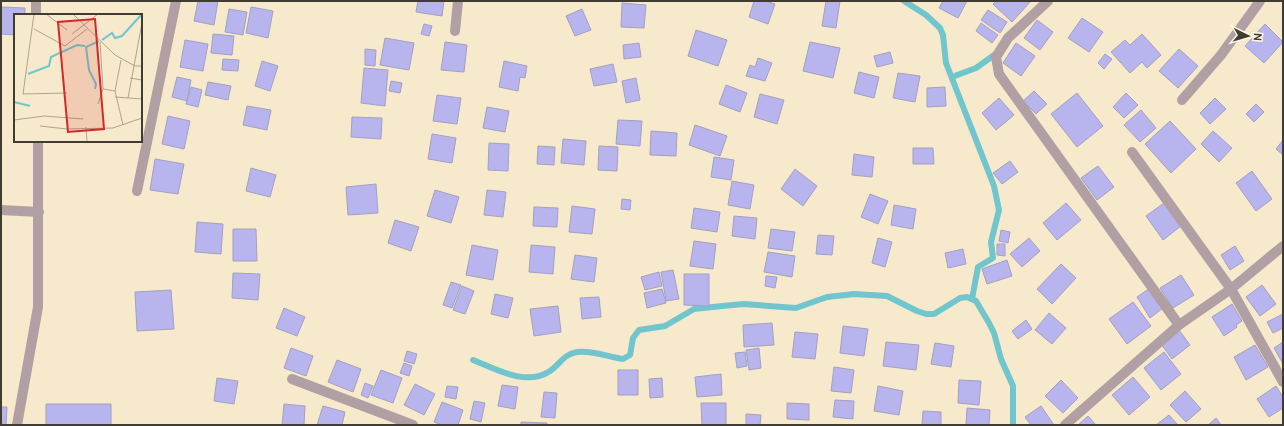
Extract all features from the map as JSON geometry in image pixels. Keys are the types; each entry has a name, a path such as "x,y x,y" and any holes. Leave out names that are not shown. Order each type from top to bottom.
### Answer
{"street":[{"path":"36,1 36,14"},
{"path":"137,191 176,1"},
{"path":"455,31 458,1"},
{"path":"1048,1 1005,43 996,56 999,74 1179,325"},
{"path":"1182,100 1221,55 1260,1"},
{"path":"17,425 38,307 38,142"},
{"path":"1132,152 1231,289 1283,382"},
{"path":"1,210 39,212"},
{"path":"1065,425 1179,325 1231,289 1283,246"},
{"path":"292,379 413,425"}],"building":[{"path":"198,1 218,1 214,25 194,21"},
{"path":"418,1 444,1 442,16 416,12"},
{"path":"754,1 765,1 775,4 768,24 749,17"},
{"path":"826,1 840,1 836,28 822,26"},
{"path":"943,1 967,1 958,18 939,8"},
{"path":"996,1 1031,1 1012,22 993,4"},
{"path":"622,3 646,5 644,28 621,27"},
{"path":"1,7 25,8 25,14 14,14 14,35 1,34"},
{"path":"251,7 273,11 268,38 246,33"},
{"path":"229,9 247,12 243,35 225,32"},
{"path":"582,9 591,30 575,36 566,16"},
{"path":"988,10 1007,22 1000,33 981,20"},
{"path":"1082,18 1103,32 1089,52 1068,38"},
{"path":"1037,20 1053,32 1040,50 1024,38"},
{"path":"981,23 998,35 992,43 976,31"},
{"path":"424,24 432,26 429,36 421,34"},
{"path":"1265,24 1283,42 1264,63 1245,46"},
{"path":"696,30 727,40 718,66 688,56"},
{"path":"213,34 234,36 232,55 211,53"},
{"path":"1142,34 1161,55 1147,68 1142,62 1130,73 1111,52 1125,40 1130,45"},
{"path":"385,38 414,43 409,70 380,65"},
{"path":"185,40 208,44 203,71 180,67"},
{"path":"445,42 467,45 464,72 441,70"},
{"path":"810,42 840,48 833,78 803,71"},
{"path":"639,43 641,57 624,59 623,45"},
{"path":"1016,43 1035,56 1021,76 1003,63"},
{"path":"365,49 376,50 375,66 365,65"},
{"path":"1179,49 1198,66 1178,88 1159,71"},
{"path":"890,52 893,63 877,67 874,56"},
{"path":"1105,54 1112,59 1104,69 1098,63"},
{"path":"758,58 772,63 765,81 746,76 750,65 755,67"},
{"path":"223,59 239,60 238,71 222,70"},
{"path":"262,61 278,66 270,91 255,86"},
{"path":"504,61 527,66 525,78 520,77 518,91 499,87"},
{"path":"613,64 617,82 594,86 590,69"},
{"path":"364,68 388,70 385,106 361,103"},
{"path":"859,72 879,77 874,98 854,93"},
{"path":"898,73 920,76 915,102 893,98"},
{"path":"177,77 191,80 187,101 172,97"},
{"path":"636,78 640,100 626,103 622,81"},
{"path":"391,81 402,83 400,93 389,91"},
{"path":"208,82 231,86 228,100 205,95"},
{"path":"726,85 747,93 740,112 719,104"},
{"path":"191,87 202,90 198,107 186,104"},
{"path":"945,87 946,106 927,107 927,88"},
{"path":"1034,91 1047,104 1036,114 1023,101"},
{"path":"1077,93 1103,126 1077,147 1051,114"},
{"path":"1126,93 1138,105 1124,118 1113,107"},
{"path":"760,94 784,100 777,124 754,117"},
{"path":"437,95 461,98 457,124 433,121"},
{"path":"999,98 1014,115 996,130 982,113"},
{"path":"1215,98 1226,109 1210,124 1200,113"},
{"path":"1256,104 1264,112 1254,122 1246,114"},
{"path":"247,106 271,110 267,130 243,125"},
{"path":"487,107 509,111 505,132 483,128"},
{"path":"1141,110 1156,128 1140,142 1124,125"},
{"path":"168,116 190,121 184,149 162,144"},
{"path":"352,117 382,118 381,139 351,137"},
{"path":"618,120 642,121 640,146 616,144"},
{"path":"1170,121 1196,149 1171,173 1145,144"},
{"path":"695,125 727,136 720,156 689,145"},
{"path":"651,131 677,133 676,156 650,155"},
{"path":"1213,131 1232,148 1219,162 1201,144"},
{"path":"432,134 456,138 452,163 428,159"},
{"path":"563,139 586,141 584,165 561,163"},
{"path":"1283,140 1283,155 1276,149"},
{"path":"489,143 509,144 508,171 488,170"},
{"path":"538,146 555,147 554,165 537,164"},
{"path":"599,146 618,147 617,171 598,170"},
{"path":"913,148 933,148 934,164 913,164"},
{"path":"854,154 874,157 872,177 852,175"},
{"path":"714,157 734,160 731,180 711,177"},
{"path":"155,159 184,164 178,194 150,190"},
{"path":"1010,161 1018,172 1002,184 993,173"},
{"path":"1098,166 1114,187 1097,200 1081,178"},
{"path":"251,168 276,175 270,197 246,191"},
{"path":"795,169 817,186 803,206 781,189"},
{"path":"1252,171 1272,199 1256,211 1236,183"},
{"path":"732,181 754,185 750,209 728,205"},
{"path":"376,184 378,213 348,215 346,187"},
{"path":"435,190 459,197 451,223 427,216"},
{"path":"487,190 506,192 503,217 484,215"},
{"path":"870,194 888,201 878,224 861,217"},
{"path":"622,199 631,200 630,210 621,209"},
{"path":"1066,203 1081,220 1057,240 1043,223"},
{"path":"1164,203 1181,226 1163,240 1146,216"},
{"path":"894,205 916,209 913,229 891,225"},
{"path":"572,206 595,209 592,234 569,232"},
{"path":"534,207 558,208 557,227 533,226"},
{"path":"694,208 720,212 717,232 691,228"},
{"path":"734,216 757,218 755,239 732,236"},
{"path":"395,220 419,227 411,251 388,243"},
{"path":"197,222 223,224 221,254 195,252"},
{"path":"233,229 256,229 257,261 233,261"},
{"path":"771,229 795,232 792,251 768,248"},
{"path":"1001,230 1010,232 1008,243 999,241"},
{"path":"818,235 834,236 832,255 816,254"},
{"path":"878,238 892,242 885,267 872,263"},
{"path":"1029,238 1040,251 1022,267 1010,254"},
{"path":"694,241 716,244 713,269 690,266"},
{"path":"997,244 1005,244 1005,256 997,255"},
{"path":"472,245 498,250 493,280 466,275"},
{"path":"531,245 555,247 553,274 529,272"},
{"path":"1235,246 1244,261 1230,270 1221,255"},
{"path":"963,249 966,264 948,268 945,253"},
{"path":"768,252 795,256 792,277 764,272"},
{"path":"575,255 597,258 594,282 571,279"},
{"path":"1007,260 1012,276 987,284 982,269"},
{"path":"1061,264 1076,278 1052,304 1037,289"},
{"path":"673,270 679,299 666,301 661,272"},
{"path":"659,272 662,286 645,290 641,277"},
{"path":"233,273 260,274 258,300 232,298"},
{"path":"684,274 709,274 709,306 684,305"},
{"path":"1181,275 1194,295 1173,308 1160,288"},
{"path":"766,276 777,277 775,288 765,286"},
{"path":"451,282 461,285 452,308 443,305"},
{"path":"1262,285 1276,304 1260,316 1246,297"},
{"path":"462,286 474,291 465,314 453,310"},
{"path":"1150,288 1163,308 1150,318 1137,297"},
{"path":"662,289 666,303 647,308 644,293"},
{"path":"171,290 174,329 137,331 135,292"},
{"path":"495,294 513,298 508,318 491,314"},
{"path":"599,297 601,317 582,319 580,298"},
{"path":"1133,302 1151,326 1127,344 1109,319"},
{"path":"1232,304 1242,321 1236,325 1237,327 1224,336 1212,317"},
{"path":"558,306 561,332 534,336 530,309"},
{"path":"284,308 305,317 297,336 276,328"},
{"path":"1049,313 1066,328 1052,344 1035,330"},
{"path":"1283,314 1283,328 1273,333 1267,322"},
{"path":"1026,320 1032,329 1018,339 1012,331"},
{"path":"772,323 774,345 744,347 743,325"},
{"path":"843,326 868,329 864,356 840,353"},
{"path":"1179,330 1190,345 1172,359 1161,344"},
{"path":"795,332 818,334 815,359 792,357"},
{"path":"886,342 919,345 916,370 883,366"},
{"path":"1283,342 1283,364 1274,348"},
{"path":"935,343 954,346 951,367 931,364"},
{"path":"1255,345 1268,367 1246,380 1234,357"},
{"path":"291,348 313,356 306,376 284,368"},
{"path":"759,348 761,368 749,370 746,350"},
{"path":"407,351 417,354 414,364 404,361"},
{"path":"745,352 747,366 737,368 735,353"},
{"path":"1164,352 1181,374 1161,390 1144,368"},
{"path":"337,360 361,369 353,392 328,382"},
{"path":"404,363 412,366 409,376 400,373"},
{"path":"834,367 854,370 851,393 831,391"},
{"path":"381,370 402,378 393,403 371,395"},
{"path":"618,370 638,370 638,395 618,395"},
{"path":"721,374 722,395 697,397 695,377"},
{"path":"1133,377 1150,397 1129,415 1112,395"},
{"path":"217,378 238,381 234,404 214,401"},
{"path":"662,378 663,397 650,398 649,379"},
{"path":"959,380 981,381 979,405 958,403"},
{"path":"1061,380 1078,398 1063,413 1045,396"},
{"path":"365,383 373,386 368,398 361,395"},
{"path":"415,384 435,394 424,415 404,405"},
{"path":"502,385 518,387 515,409 498,406"},
{"path":"447,386 458,387 456,399 445,397"},
{"path":"878,386 903,391 899,415 874,411"},
{"path":"1276,386 1283,397 1283,408 1269,417 1257,399"},
{"path":"1185,391 1201,409 1186,422 1170,405"},
{"path":"544,392 557,393 555,418 541,417"},
{"path":"835,400 854,401 853,419 833,417"},
{"path":"474,401 485,403 481,422 470,419"},
{"path":"442,402 463,410 458,425 442,425 434,422"},
{"path":"701,403 726,403 726,425 702,425"},
{"path":"787,403 809,404 809,420 787,419"},
{"path":"46,404 111,404 111,425 46,425"},
{"path":"284,404 305,406 304,425 282,425"},
{"path":"323,406 345,412 342,425 317,425"},
{"path":"1041,406 1054,425 1031,425 1025,417"},
{"path":"1,407 7,407 6,425 1,425"},
{"path":"967,408 990,410 989,425 966,425"},
{"path":"923,411 941,412 941,425 922,425"},
{"path":"746,414 761,415 760,425 746,425"},
{"path":"1169,415 1178,425 1156,425"},
{"path":"1088,416 1096,425 1078,425"},
{"path":"1216,418 1221,425 1208,425"},
{"path":"521,422 547,423 547,425 521,425"}],"waterway":[{"path":"904,1 926,15 940,28 943,35 946,63 994,186 999,210 991,242 993,258 978,267 972,299"},
{"path":"952,77 976,68 997,53"},
{"path":"473,360 511,375 531,377 550,371 565,357 577,352 595,353 623,359 630,355 633,338 639,330 665,326 694,309 744,304 796,308 827,297 854,294 887,296 917,311 926,314 934,314 960,298 967,297 976,301 994,333 1001,359 1013,386 1013,425"}]}
